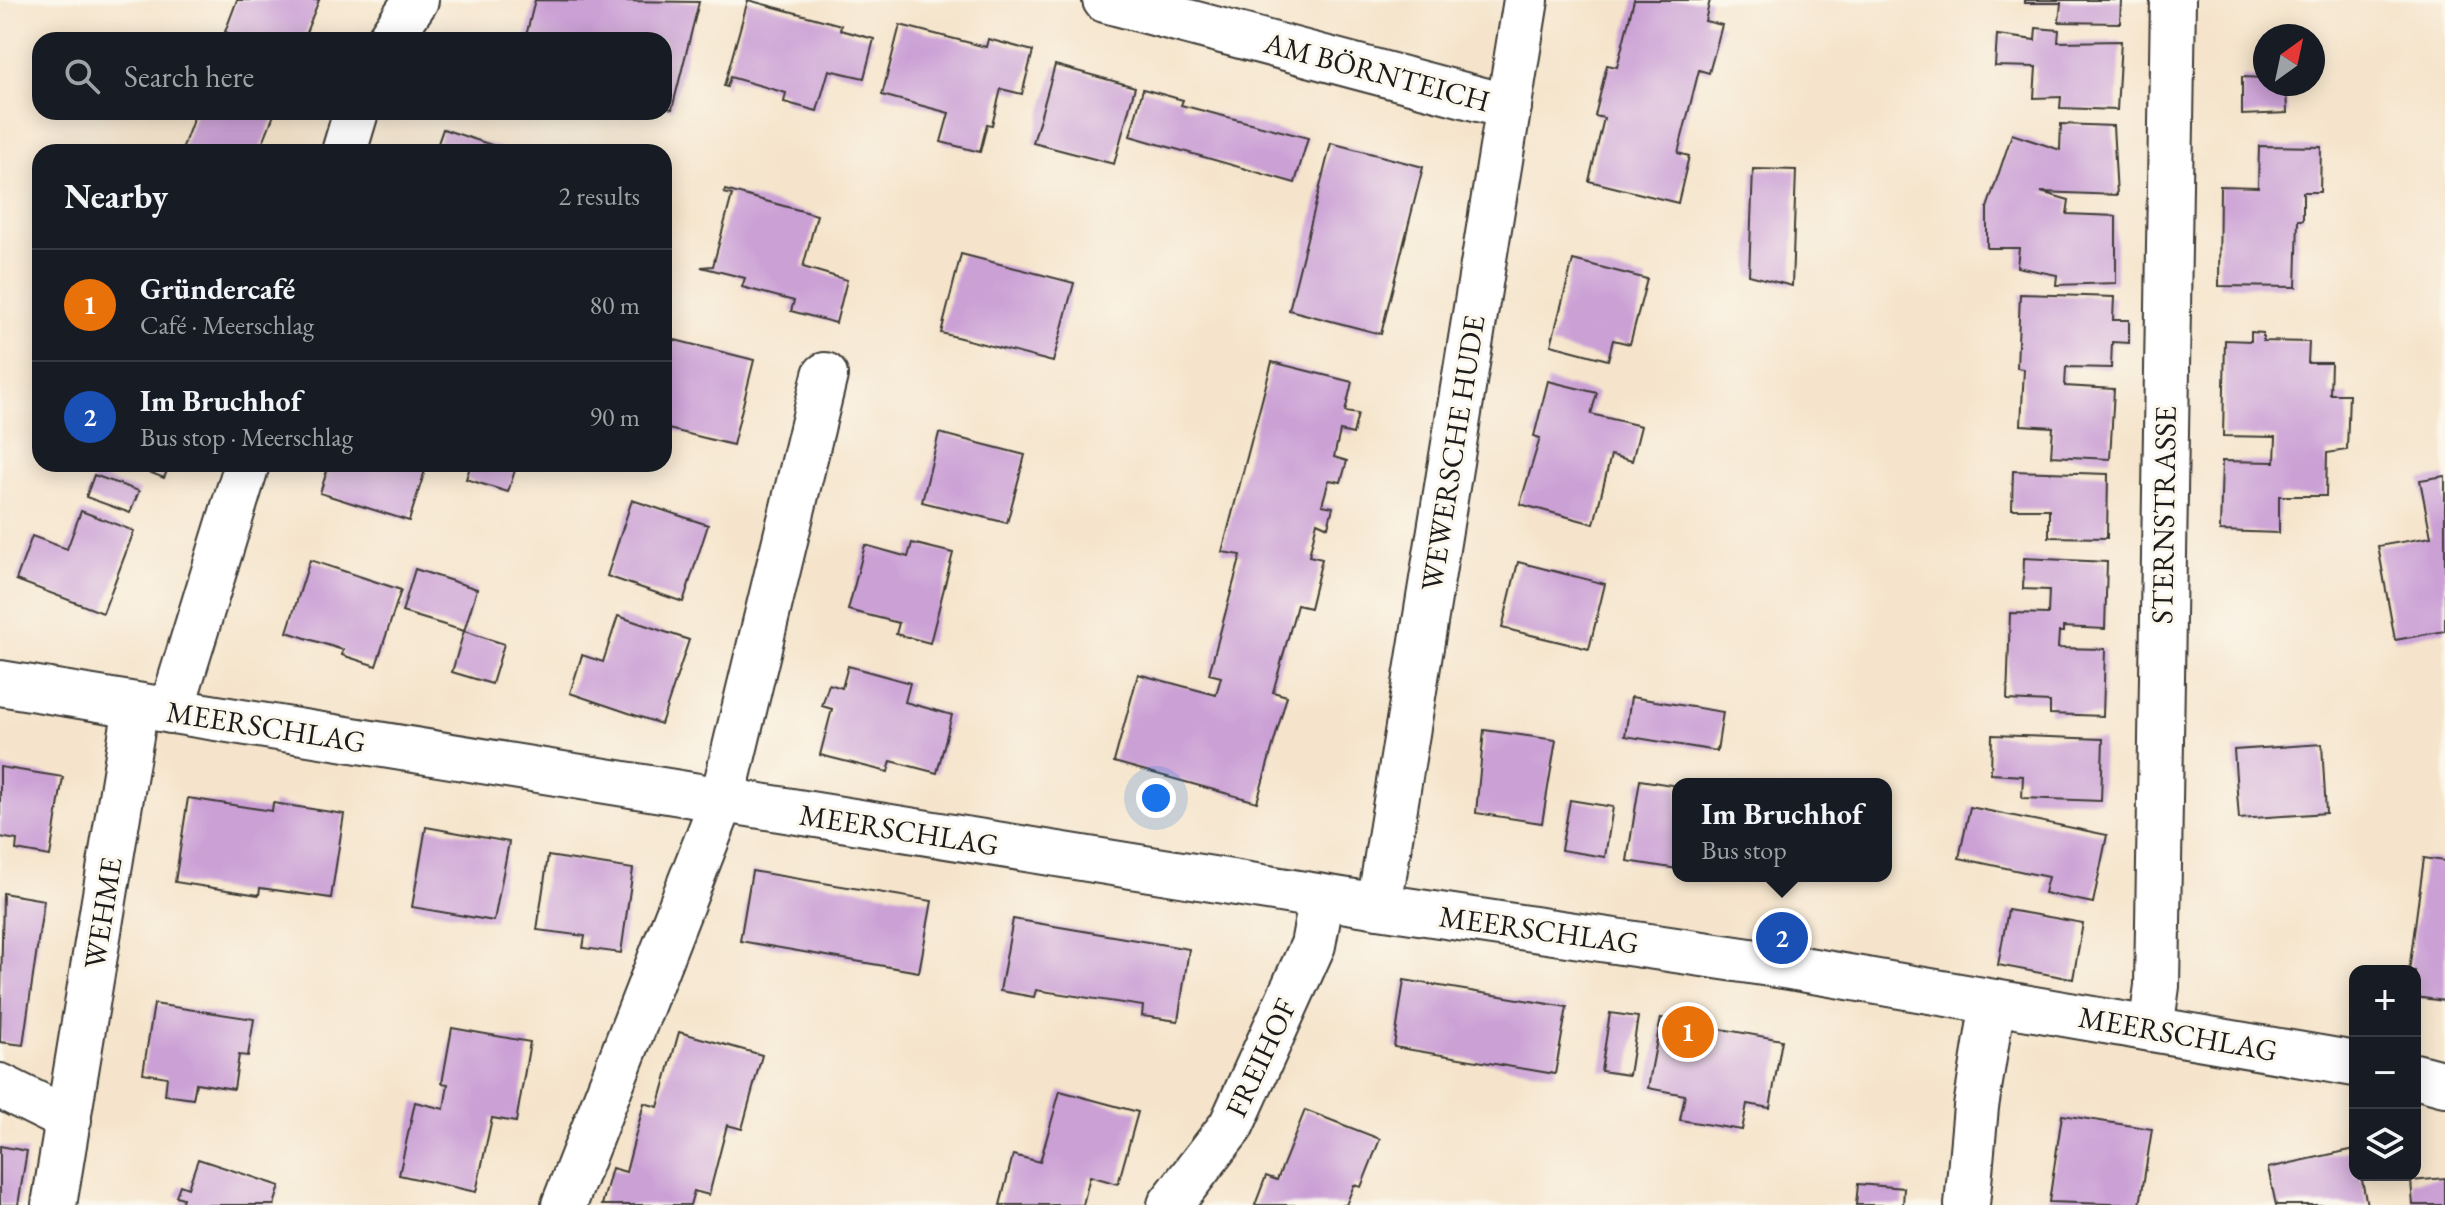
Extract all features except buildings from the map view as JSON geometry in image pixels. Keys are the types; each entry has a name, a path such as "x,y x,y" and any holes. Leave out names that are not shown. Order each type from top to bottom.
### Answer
{"street":[{"path":"394,32 416,0"},
{"name":"AM BÖRNTEICH","path":"1105,0 1509,107"},
{"name":"WEWERSCHE HUDE","path":"1379,906 1526,0"},
{"name":"STERNSTRASSE","path":"2151,1029 2157,986 2173,0"},
{"path":"346,144 354,120"},
{"path":"564,1205 722,801 825,375"},
{"path":"153,708 244,472"},
{"name":"MEERSCHLAG","path":"0,683 1322,897 1790,967 2349,1063"},
{"name":"WEHME","path":"54,1205 153,708"},
{"name":"FREIHOF","path":"1170,1205 1231,1126 1313,945 1322,897"},
{"path":"1967,1205 1976,1107 1993,1002"},
{"path":"2421,1078 2445,1084"},
{"path":"0,1086 69,1120"}],"place":[{"name":"Im Bruchhof","path":"1782,938"},
{"name":"Gründercafé","path":"1688,1032"}]}
